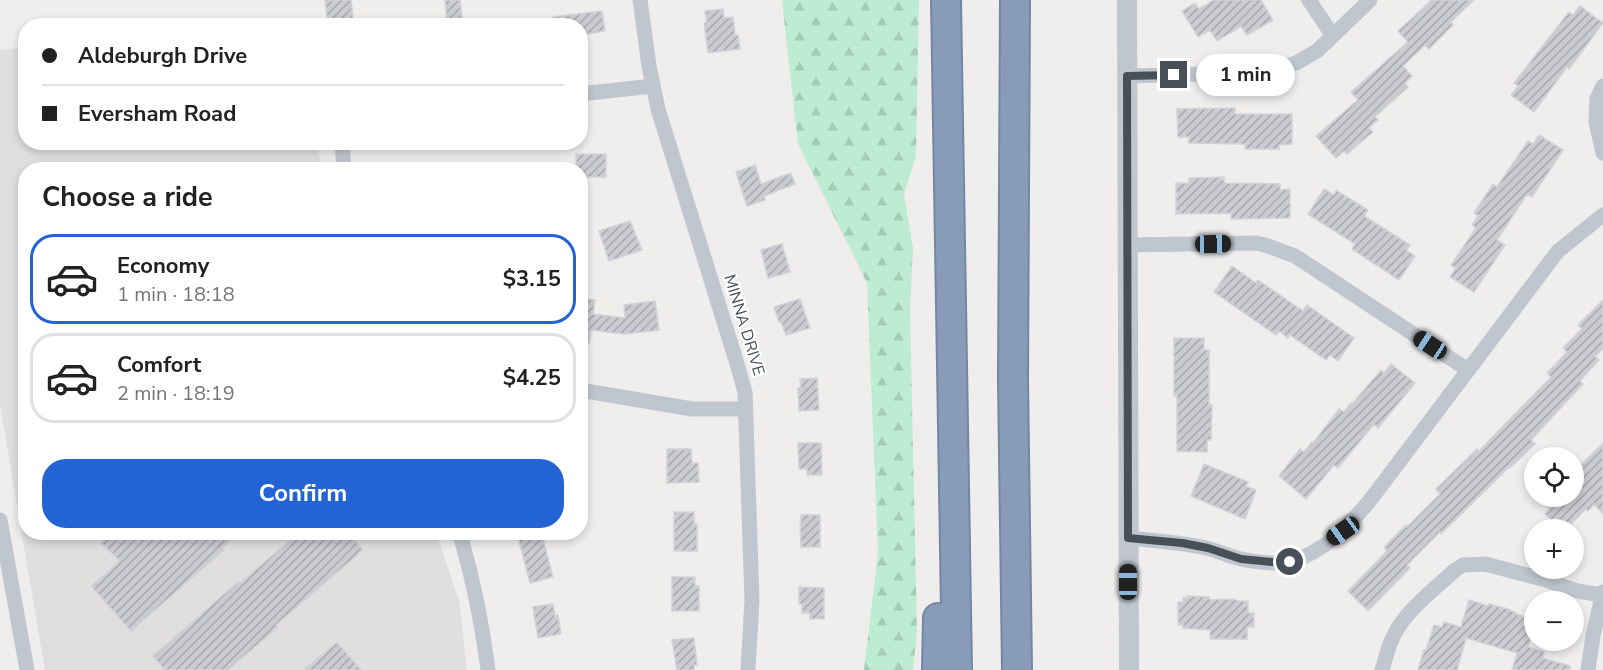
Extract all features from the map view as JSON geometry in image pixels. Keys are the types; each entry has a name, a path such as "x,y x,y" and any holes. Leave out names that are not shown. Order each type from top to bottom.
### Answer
{"highway":[{"path":"946,0 957,670"},
{"path":"1015,0 1013,380 1017,670"},
{"path":"937,670 938,597 953,437"}],"street":[{"name":"MINNA DRIVE","path":"640,0 658,109 745,392 752,600 748,670"},
{"path":"1127,0 1129,670"},
{"path":"1309,0 1334,36"},
{"path":"1127,76 1245,73 1286,67 1317,51 1370,0"},
{"path":"588,93 653,86"},
{"path":"1603,86 1597,99 1596,122 1603,153"},
{"path":"1128,538 1182,543 1208,548 1241,559 1290,562 1306,555 1343,531 1368,503 1558,251 1603,214"},
{"path":"1127,245 1256,243 1265,245 1295,256 1468,370"},
{"path":"588,391 692,409 745,409"},
{"path":"0,520 27,670"},
{"path":"461,540 481,622 488,670"},
{"path":"1382,670 1389,645 1407,616 1455,570 1463,565 1485,564 1578,591 1602,593 1588,670"}],"shaded area":[{"path":"18,48 18,150 318,150 321,162 18,162 18,512 0,406 0,50"},
{"path":"23,540 438,540 459,600 467,670 45,670"}],"green space":[{"path":"782,0 919,0 916,156 904,194 913,248 910,309 917,632 913,670 864,670 878,554 867,283 798,144"}],"building":[{"path":"325,0 351,0 353,18 327,18"},
{"path":"445,0 460,0 462,18 446,18"},
{"path":"1214,0 1261,0 1273,20 1247,35 1241,26 1217,41 1210,30 1198,37 1182,11 1195,3 1199,9"},
{"path":"1432,0 1474,0 1451,22 1453,25 1429,49 1425,45 1403,66 1412,76 1405,83 1408,87 1375,117 1378,120 1369,128 1373,132 1347,154 1344,151 1336,158 1316,136 1358,100 1351,92 1408,42 1398,31"},
{"path":"1580,6 1603,23 1534,112 1511,95 1518,86 1514,83 1569,12 1573,15"},
{"path":"723,9 724,18 733,17 735,35 738,35 740,49 708,53 704,23 707,22 705,11"},
{"path":"602,11 605,31 588,34 588,18 553,17"},
{"path":"1235,108 1235,114 1292,114 1292,144 1279,145 1279,149 1245,149 1245,144 1189,143 1189,137 1178,137 1177,109"},
{"path":"1539,135 1563,150 1532,197 1527,194 1497,240 1505,245 1474,292 1450,277 1456,268 1451,265 1476,228 1472,225 1478,216 1474,213 1493,184 1497,187 1528,141 1533,144"},
{"path":"576,154 606,154 606,177 588,177 588,162 576,162"},
{"path":"755,165 761,184 791,173 795,184 764,196 765,200 747,206 736,172"},
{"path":"1224,177 1224,183 1280,184 1280,190 1290,189 1290,218 1231,219 1231,213 1176,214 1176,183 1189,183 1189,178"},
{"path":"1324,189 1334,195 1336,190 1368,210 1364,216 1410,245 1406,250 1415,256 1399,280 1352,249 1355,244 1308,214"},
{"path":"630,221 642,250 609,261 599,231"},
{"path":"782,244 790,272 768,278 761,250"},
{"path":"1232,266 1256,283 1258,280 1303,311 1307,305 1354,338 1338,361 1330,355 1326,360 1290,335 1288,338 1279,331 1276,335 1214,292"},
{"path":"588,299 595,300 593,314 625,318 624,305 655,301 659,330 624,334 591,330 589,344"},
{"path":"800,299 810,328 786,335 774,307"},
{"path":"1603,300 1603,349 1595,356 1599,360 1580,381 1583,384 1531,440 1535,444 1532,447 1524,447 1524,455 1407,565 1410,568 1368,611 1348,591 1387,551 1384,547 1440,494 1436,489 1477,449 1479,451 1551,377 1547,373 1567,352 1563,348 1582,329 1578,325"},
{"path":"1174,338 1204,338 1204,350 1209,350 1209,405 1212,405 1211,440 1207,440 1207,452 1177,451"},
{"path":"1391,364 1415,383 1378,428 1374,424 1338,468 1334,465 1306,499 1279,476 1300,449 1304,452 1313,443 1339,409 1344,412 1381,370 1384,373"},
{"path":"817,378 819,410 799,411 800,379"},
{"path":"798,443 821,443 822,475 807,475 807,469 799,469"},
{"path":"1603,443 1603,514 1594,504 1576,519 1550,519 1545,514 1550,509 1548,507 1584,507 1584,462"},
{"path":"667,449 691,449 692,463 698,463 699,482 667,483"},
{"path":"1204,464 1248,482 1246,486 1256,490 1245,519 1191,496"},
{"path":"674,512 694,512 694,524 697,524 697,551 674,551"},
{"path":"801,515 820,515 820,547 801,547"},
{"path":"104,540 231,540 222,548 224,550 131,631 91,586 120,561 101,543"},
{"path":"290,540 355,540 363,550 228,670 165,670 153,656 238,582 239,584"},
{"path":"519,540 543,540 553,577 530,583"},
{"path":"672,577 695,577 695,586 699,586 699,611 672,611"},
{"path":"799,587 824,588 824,619 810,619 810,613 802,613 802,604 799,604"},
{"path":"1187,596 1209,597 1210,600 1248,601 1248,613 1254,613 1254,627 1247,627 1247,639 1210,639 1210,630 1183,628 1183,625 1178,625 1178,602 1183,602 1183,598"},
{"path":"1469,600 1508,609 1524,617 1524,651 1544,652 1543,658 1570,666 1570,670 1512,670 1517,653 1466,638 1457,670 1418,670 1434,625 1442,627 1444,622 1461,627"},
{"path":"553,604 555,616 558,615 561,634 538,638 533,607"},
{"path":"694,638 697,665 694,665 694,670 677,670 672,640"},
{"path":"337,642 361,670 304,670"}],"route":[{"path":"1174,75 1127,76 1128,538 1182,543 1208,548 1241,559 1290,562"}]}
